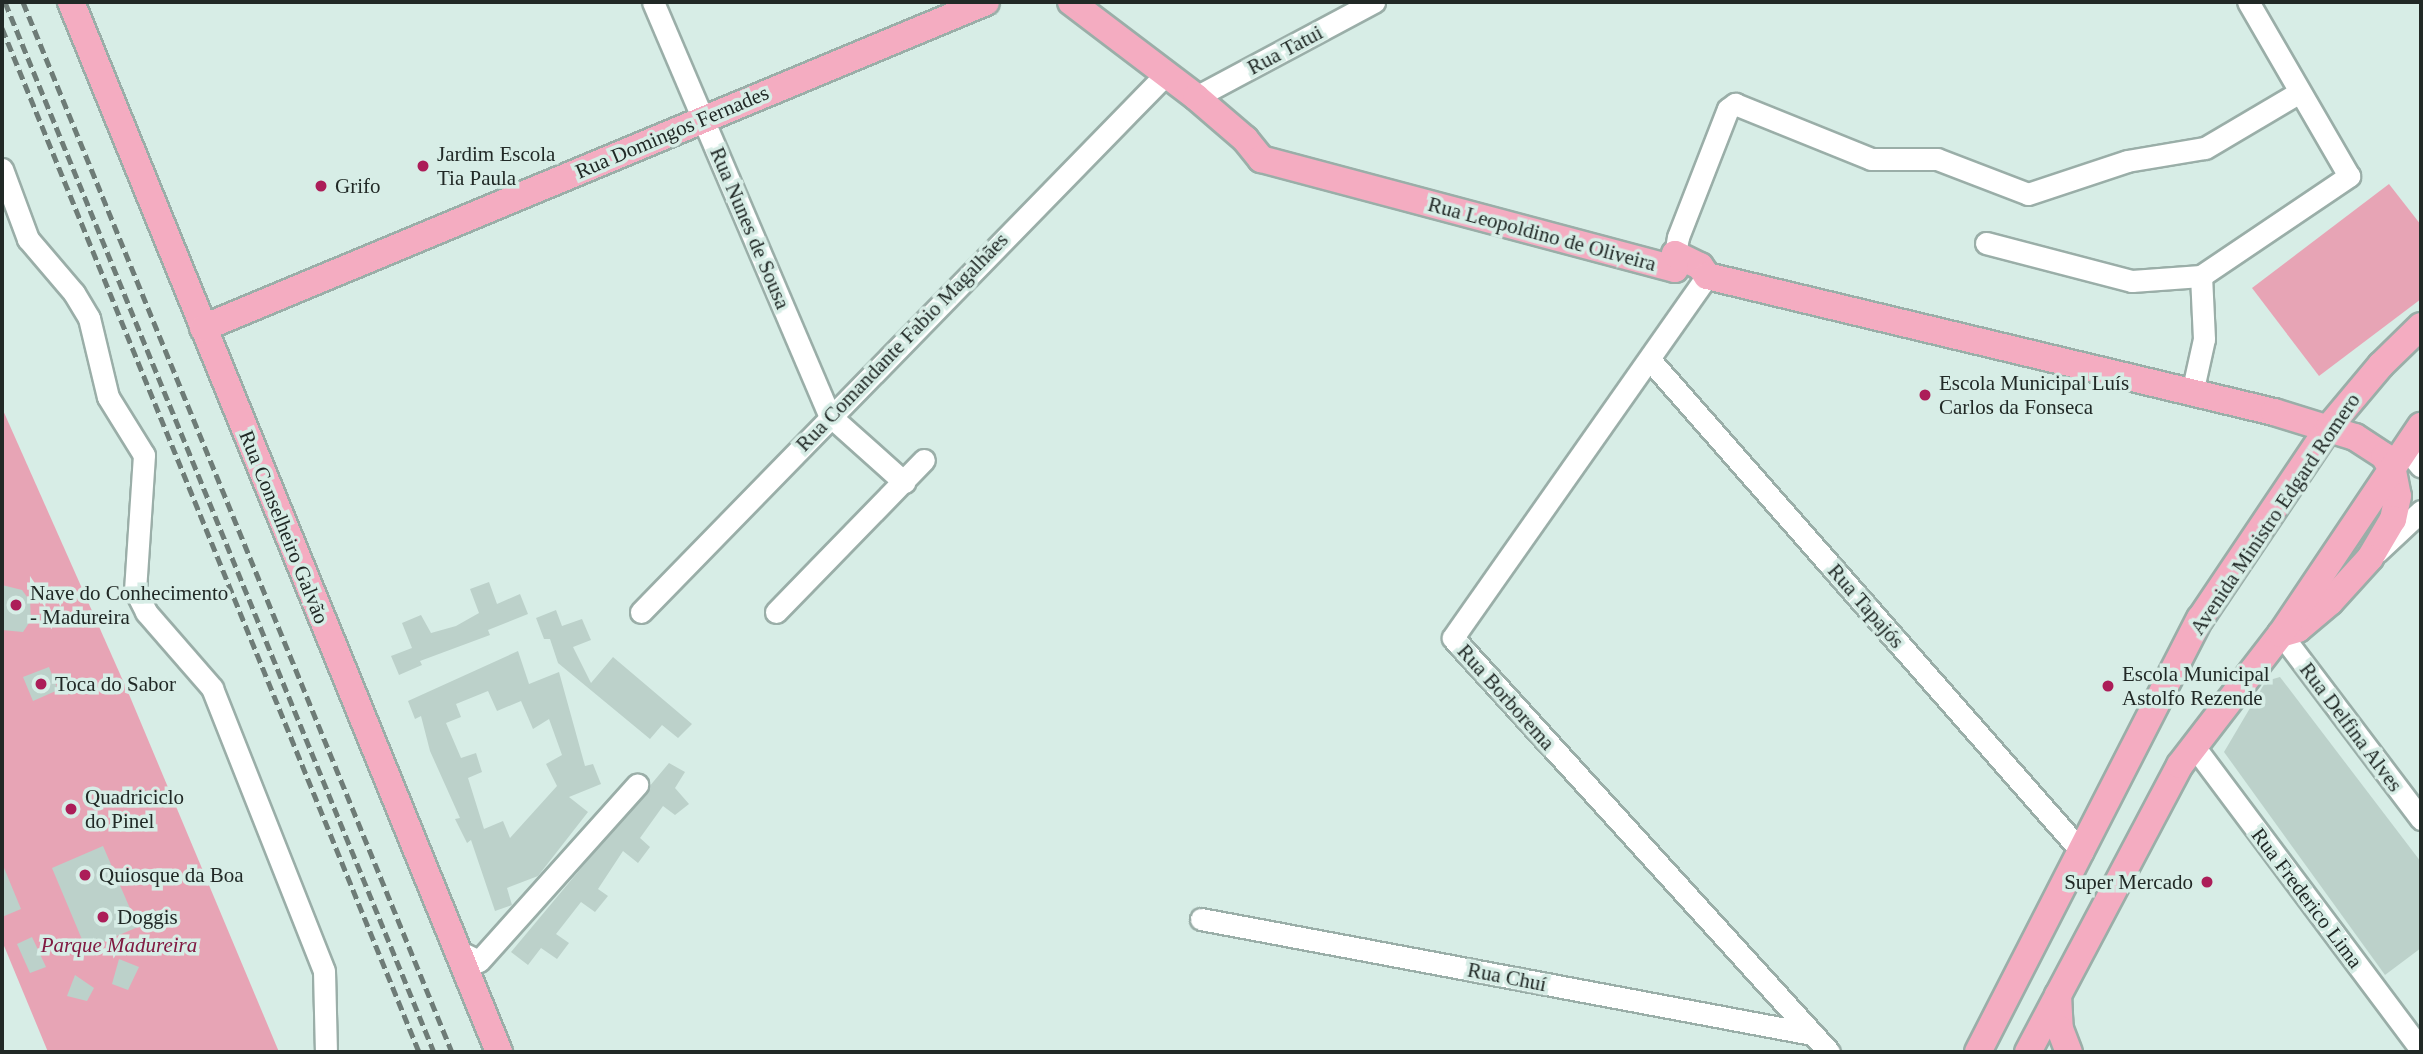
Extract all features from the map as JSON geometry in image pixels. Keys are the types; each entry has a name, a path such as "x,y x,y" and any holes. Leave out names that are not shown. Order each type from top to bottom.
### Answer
{"main road":[{"name":"Rua Conselheiro Galvão","path":"71,2 499,1052"},
{"name":"Rua Domingos Fernades","path":"203,328 986,2"},
{"name":"Rua Leopoldino de Oliveira","path":"1071,2 1196,97 1261,159 1675,269 1675,254 1700,266 1707,276 2329,427 2407,463"},
{"name":"Avenida Ministro Edgard Romero","path":"1978,1052 2200,619 2329,427 2381,365 2421,327"},
{"path":"2281,634 2298,629 2315,616 2370,558 2398,507 2407,463 2421,426"},
{"path":"2028,1052 2193,745 2281,634 2407,463"},
{"path":"2058,995 2060,1028 2069,1052"}],"street":[{"name":"Rua Nunes de Sousa","path":"653,2 829,415"},
{"name":"Rua Tatui","path":"1196,97 1374,2"},
{"path":"1986,243 2132,281 2201,276 2346,180 2350,172 2298,93 2248,2"},
{"name":"Rua Comandante Fabio Magalhães","path":"641,612 829,415 1166,74"},
{"path":"1675,254 1723,122 1735,104 1871,159 1937,159 2028,194 2127,161 2205,148 2298,93"},
{"path":"2,169 28,239 74,293 89,318 107,397 144,455 135,590 146,611 212,688 324,971 326,1052"},
{"name":"Rua Borborema","path":"1707,276 1453,638 1829,1052"},
{"path":"2192,393 2204,339 2201,276"},
{"name":"Rua Tapajós","path":"1650,360 2082,852"},
{"path":"829,415 904,482"},
{"path":"776,612 924,460"},
{"path":"2370,558 2421,511"},
{"name":"Rua Delfina Alves","path":"2281,634 2421,820"},
{"name":"Rua Frederico Lima","path":"2193,745 2421,1050"},
{"path":"456,950 479,961 637,785"},
{"name":"Rua Chuí","path":"1200,919 1812,1034"}],"green space":[{"path":"2389,184 2421,225 2421,299 2319,376 2252,288"},
{"name":"Parque Madureira","path":"2,408 128,692 279,1052 48,1052 2,941"}],"building":[{"path":"489,582 497,604 520,594 528,614 488,630 490,635 420,661 422,665 399,675 391,656 412,648 402,623 421,615 431,633 456,626 479,613 470,589"},
{"name":"Nave do Conhecimento - Madureira","path":"2,585 22,590 30,601 31,620 23,632 2,630"},
{"path":"556,610 562,626 582,619 591,640 573,647 591,683 613,657 692,724 678,738 662,725 650,739 558,663 550,639 544,639 536,618"},
{"path":"518,651 529,684 559,672 585,766 593,764 601,784 569,797 588,812 538,876 507,888 512,905 495,911 471,840 467,843 455,819 460,818 430,751 421,716 415,719 408,701","holes":["488,691 497,711 521,701 533,729 549,719 562,755 546,764 557,786 510,838 503,821 484,829 468,778 482,772 476,753 461,758 446,723 461,717 456,704"]},
{"name":"Toca do Sabor","path":"49,667 58,690 33,701 23,677"},
{"path":"2280,677 2421,862 2421,948 2385,975 2224,752 2266,681"},
{"path":"669,763 685,772 675,788 689,804 675,815 663,806 640,838 650,847 638,863 623,851 598,889 608,896 595,912 581,902 556,934 569,943 557,959 541,948 528,965 511,952"},
{"path":"103,846 138,927 86,949 52,868"},
{"path":"2,863 21,909 2,917"},
{"path":"32,937 46,967 30,973 17,944"},
{"path":"119,959 139,967 128,990 112,984"},
{"path":"75,975 94,988 87,1001 67,996"}],"railway":[{"path":"5,2 434,1052"},
{"path":"23,2 452,1052"},
{"path":"2,28 419,1052"}],"place":[{"name":"Jardim Escola Tia Paula","path":"423,166"},
{"name":"Grifo","path":"321,186"},
{"name":"Escola Municipal Luís Carlos da Fonseca","path":"1925,395"},
{"name":"Nave do Conhecimento - Madureira","path":"16,605"},
{"name":"Toca do Sabor","path":"41,684"},
{"name":"Escola Municipal Astolfo Rezende","path":"2108,686"},
{"name":"Quadriciclo do Pinel","path":"71,809"},
{"name":"Quiosque da Boa","path":"85,875"},
{"name":"Super Mercado","path":"2207,882"},
{"name":"Doggis","path":"103,917"}]}
